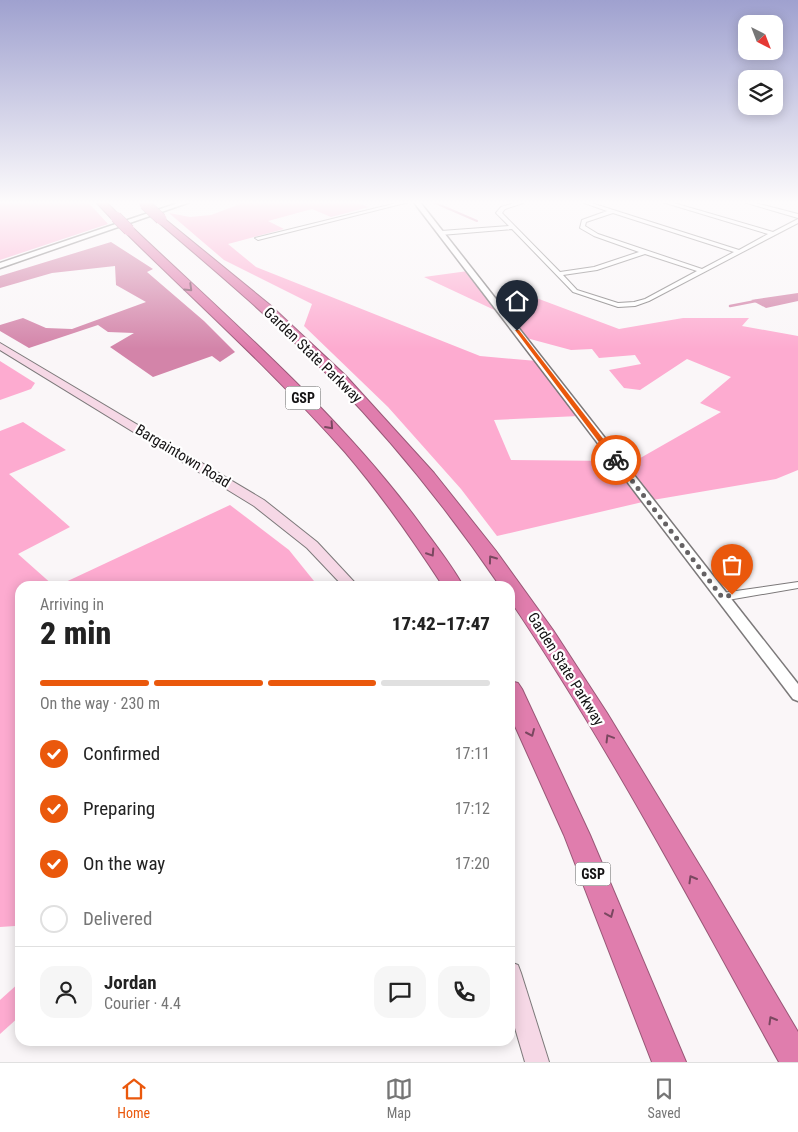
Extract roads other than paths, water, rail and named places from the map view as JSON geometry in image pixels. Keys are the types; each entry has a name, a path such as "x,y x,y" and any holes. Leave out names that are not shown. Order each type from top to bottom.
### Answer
{"highway":[{"name":"GSP","path":"150,251 276,371 334,430 414,528 450,581"},
{"name":"Garden State Parkway","path":"198,251 291,331 336,375 407,452 508,581"},
{"name":"Garden State Parkway","path":"515,591 577,684 796,1062"},
{"name":"GSP","path":"515,700 577,835 669,1062"}],"main road":[{"name":"Bargaintown Road","path":"0,346 254,499 303,537 346,581"},
{"path":"515,990 537,1062"}],"street":[{"path":"0,266 45,251"},
{"path":"455,251 798,696"},
{"path":"534,251 579,293 610,304 626,305 647,300 743,251"},
{"path":"640,251 702,271"},
{"path":"736,251 740,252"},
{"path":"558,274 595,269 644,252"},
{"path":"722,597 798,585"}],"waterway":[{"path":"730,306 756,301 754,301"}]}
